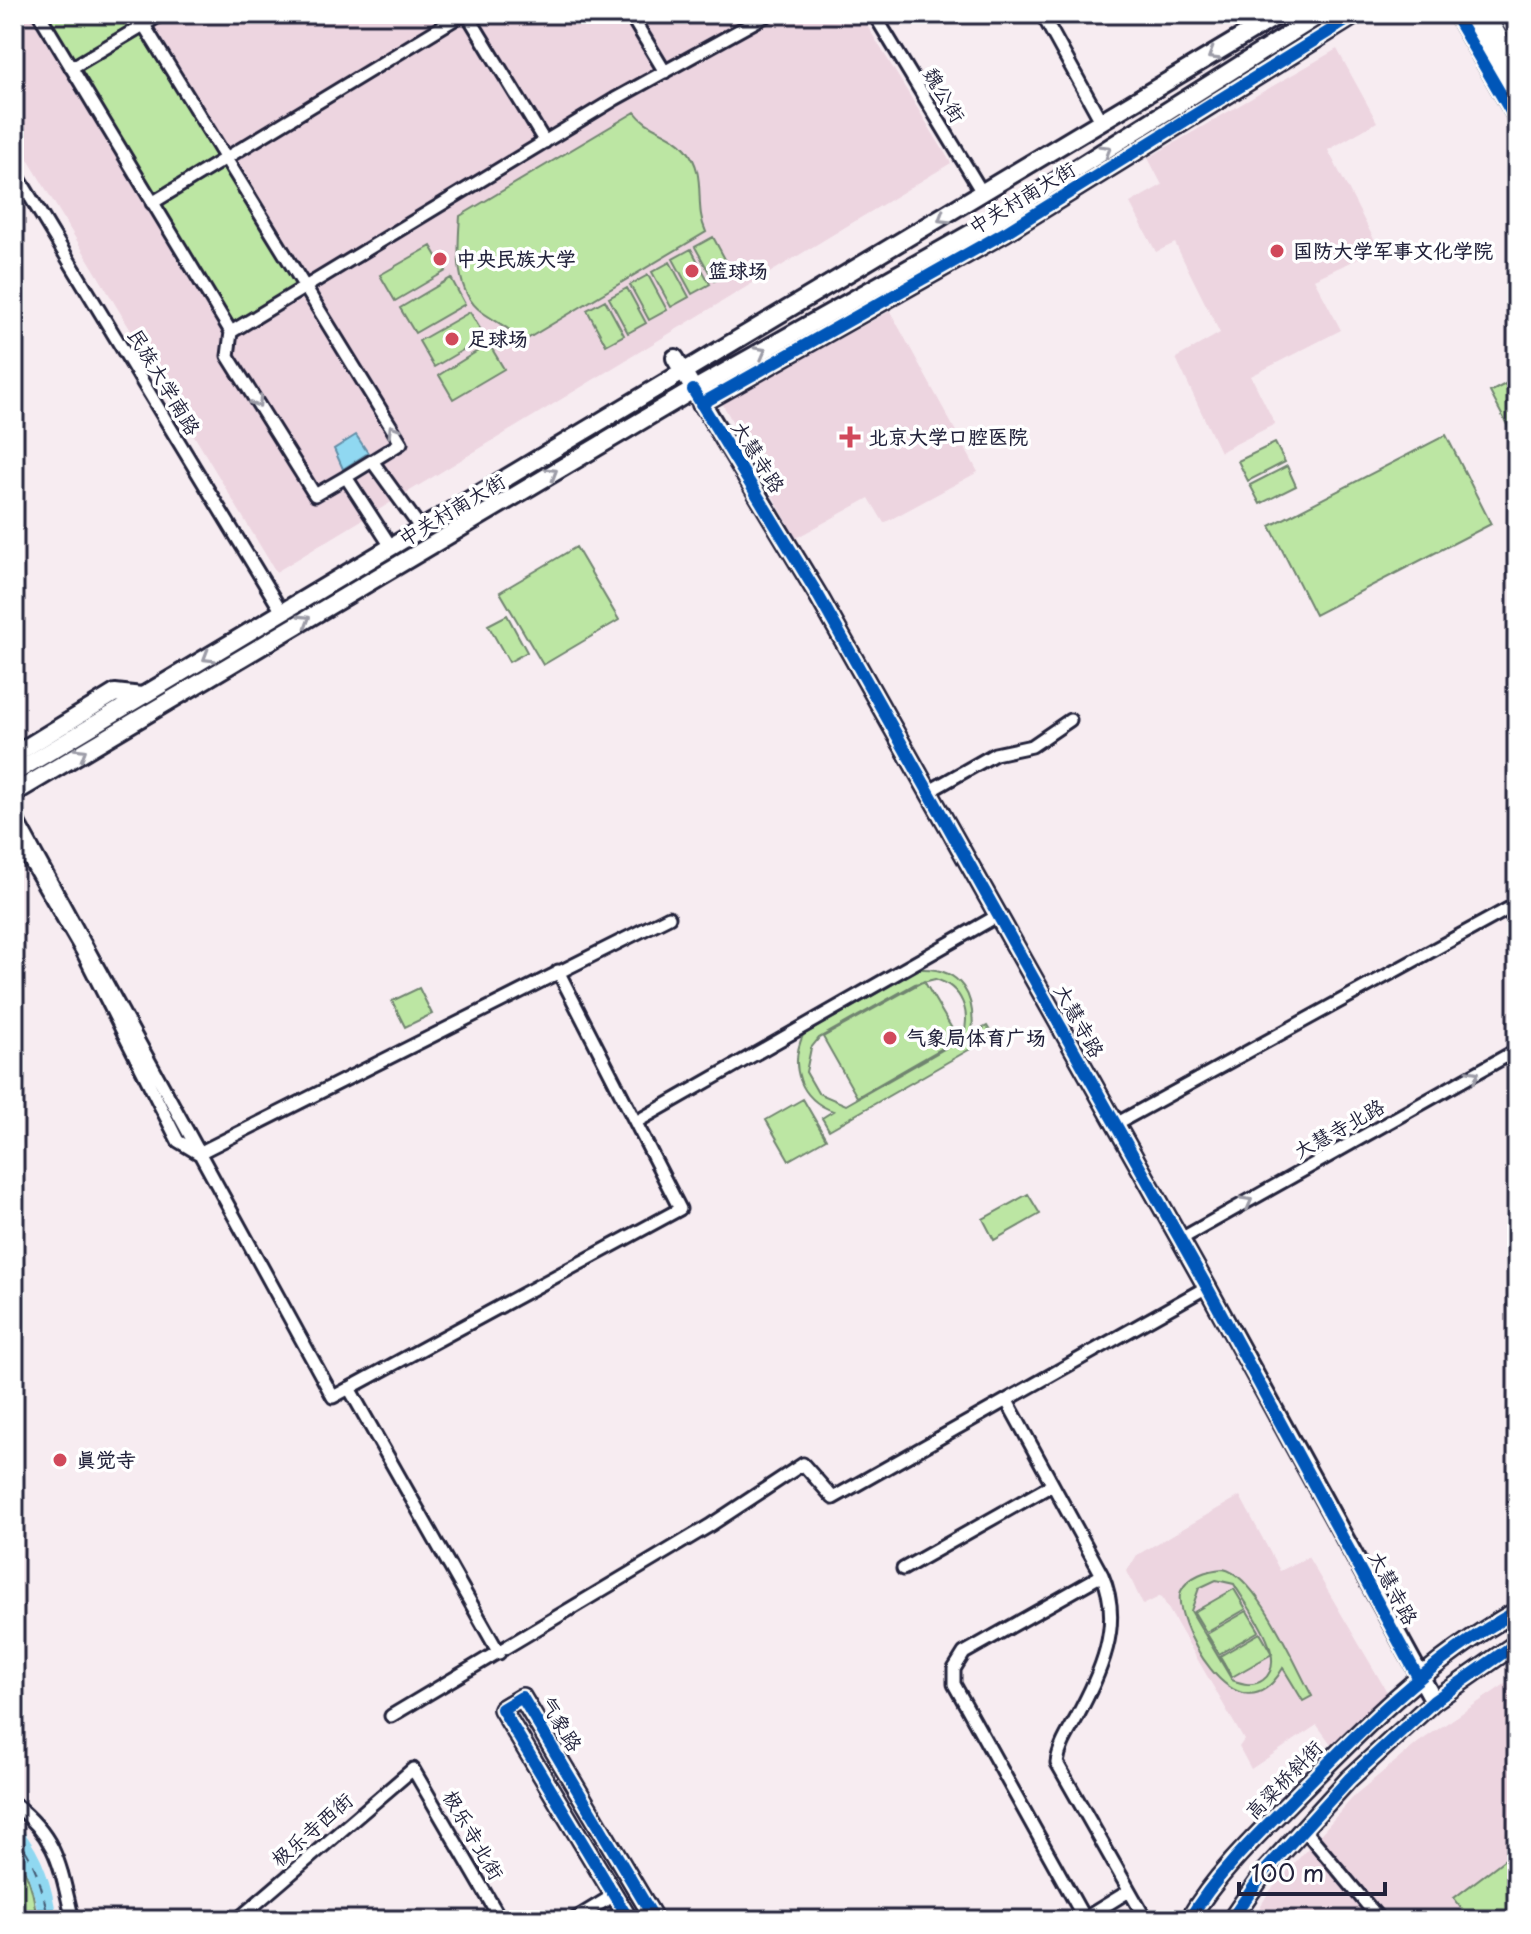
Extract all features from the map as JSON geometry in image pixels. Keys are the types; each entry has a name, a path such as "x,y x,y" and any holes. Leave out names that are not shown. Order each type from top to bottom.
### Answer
{"main road":[{"name":"中关村南大街","path":"14,773 1280,14"},
{"name":"中关村南大街","path":"14,793 697,397 998,218 1321,14"},
{"name":"中关村南大街","path":"697,397 1006,232 1357,14"},
{"path":"1468,14 1517,96"},
{"path":"1486,14 1517,70"},
{"name":"大慧寺路","path":"675,358 770,514 928,792 1207,1287 1418,1677 1434,1701"},
{"name":"中关村南大街","path":"14,755 115,693 142,696"},
{"name":"高粱桥斜街","path":"1189,1920 1201,1899 1268,1825 1418,1677 1488,1627 1517,1611"},
{"path":"1231,1920 1265,1871 1349,1779 1434,1701 1517,1643"},
{"name":"气象路","path":"629,1920 502,1709 522,1697 655,1920"},
{"path":"559,1804 578,1793"}],"street":[{"path":"39,14 231,332 228,356 315,495 401,443 137,14"},
{"path":"71,68 162,14"},
{"path":"152,203 465,14 545,142"},
{"path":"630,14 665,72"},
{"path":"231,332 545,142 769,14"},
{"name":"魏公街","path":"874,14 983,194"},
{"path":"1042,14 1101,121"},
{"path":"1454,14 1517,122"},
{"path":"1503,14 1517,39"},
{"name":"民族大学南路","path":"14,170 282,612"},
{"path":"372,461 422,530"},
{"path":"346,477 392,548"},
{"path":"928,792 995,754 1032,746 1070,720"},
{"path":"14,814 333,1397 680,1209 558,971"},
{"path":"14,834 82,951 178,1141 199,1153"},
{"path":"1114,1125 1517,904"},
{"path":"636,1122 997,916"},
{"path":"199,1153 669,917"},
{"name":"大慧寺北路","path":"1179,1240 1517,1050"},
{"path":"391,1716 709,1526 803,1464 833,1498 1207,1287"},
{"path":"349,1388 499,1653"},
{"path":"1007,1401 1111,1596 1106,1659 1061,1746 1057,1763 1146,1920"},
{"path":"903,1569 1052,1485"},
{"path":"1102,1575 964,1653 954,1669 954,1684 1083,1919 1129,1891"},
{"name":"极乐寺西街","path":"237,1920 413,1769"},
{"name":"极乐寺北街","path":"413,1769 501,1920"},
{"path":"14,1804 45,1834 57,1854 73,1920"},
{"path":"1304,1829 1380,1920"},
{"path":"573,1920 614,1895"}],"shaded area":[{"name":"中央民族大学","path":"14,14 860,14 951,163 276,572 14,136"},
{"name":"国防大学军事文化学院","path":"1337,49 1377,122 1328,150 1379,249 1314,279 1341,330 1251,376 1275,424 1220,452 1176,358 1220,333 1175,243 1156,252 1130,203 1162,185 1148,158"},
{"name":"北京大学口腔医院","path":"890,311 978,472 884,523 869,498 796,538 722,403"},
{"path":"1240,1496 1280,1571 1308,1557 1390,1697 1331,1744 1317,1725 1251,1769 1239,1747 1244,1740 1161,1596 1143,1605 1127,1571 1137,1555"},
{"path":"1517,1676 1517,1920 1252,1920 1269,1892 1356,1794 1419,1742"}],"green space":[{"path":"39,14 137,14 305,287 231,332"},
{"path":"635,112 646,123 674,138 693,159 699,179 700,211 706,232 522,342 482,312 466,292 459,267 460,216"},
{"name":"篮球场","path":"713,237 732,272 714,281 695,247"},
{"name":"足球场","path":"431,246 446,271 395,301 380,275"},
{"name":"篮球场","path":"691,249 710,284 692,294 673,259"},
{"name":"篮球场","path":"670,262 689,297 671,307 652,272"},
{"name":"篮球场","path":"648,275 667,310 649,320 630,285"},
{"name":"足球场","path":"451,278 465,304 415,333 400,308"},
{"path":"627,288 646,323 628,333 609,298"},
{"path":"605,300 624,335 606,345 587,310"},
{"name":"足球场","path":"470,312 485,337 434,367 419,341"},
{"name":"足球场","path":"489,344 504,369 453,399 439,375"},
{"path":"1517,378 1517,444 1490,392"},
{"path":"1446,435 1491,524 1315,615 1270,526"},
{"path":"1275,443 1285,462 1248,481 1238,461"},
{"path":"1287,466 1296,486 1260,504 1250,485"},
{"path":"576,547 619,620 543,665 500,592"},
{"path":"507,615 527,652 509,662 488,625"},
{"path":"920,969 946,973 956,979 968,997 972,1034 987,1026 993,1036 829,1130 822,1118 833,1111 812,1099 800,1080 797,1059 803,1035","holes":["935,979 945,983 958,995 965,1010 963,1038 846,1105 818,1093 806,1072 811,1048 819,1038 915,984"]},
{"name":"气象局体育广场","path":"924,981 958,1039 857,1097 823,1037"},
{"path":"419,988 432,1014 405,1027 392,1001"},
{"path":"803,1099 826,1139 789,1160 766,1120"},
{"path":"1028,1194 1040,1214 994,1240 983,1219"},
{"path":"1223,1569 1236,1575 1262,1604 1312,1696 1303,1701 1283,1668 1265,1689 1246,1694 1228,1686 1211,1669 1186,1625 1180,1605 1181,1591 1193,1578","holes":["1216,1580 1234,1584 1270,1646 1270,1671 1255,1684 1232,1680 1191,1611 1199,1588"]},
{"path":"1234,1589 1246,1609 1206,1632 1194,1612"},
{"path":"1247,1611 1259,1631 1219,1654 1207,1634"},
{"path":"1260,1633 1272,1654 1232,1677 1220,1656"},
{"path":"1517,1850 1517,1920 1471,1920 1454,1898"},
{"path":"14,1855 31,1886 36,1920 14,1920"}],"water":[{"path":"356,435 368,453 343,469 334,449"}],"waterway":[{"path":"14,1834 37,1874 48,1920"}],"ferry route":[{"path":"14,1834 37,1874 48,1920"}],"cycle path":[{"path":"701,404 1006,232 1357,14"},
{"path":"1454,14 1517,122"},
{"path":"693,390 818,595 1207,1287 1418,1677"},
{"path":"1189,1920 1235,1859 1368,1724 1454,1651 1517,1611"},
{"path":"1231,1920 1265,1871 1349,1779 1434,1701 1517,1643"},
{"path":"629,1920 502,1709 522,1697 655,1920"}],"place":[{"name":"国防大学军事文化学院","path":"1277,251"},
{"name":"中央民族大学","path":"440,259"},
{"name":"篮球场","path":"692,271"},
{"name":"足球场","path":"452,339"},
{"name":"北京大学口腔医院","path":"850,437"},
{"name":"气象局体育广场","path":"890,1038"},
{"name":"真觉寺","path":"60,1460"}]}
